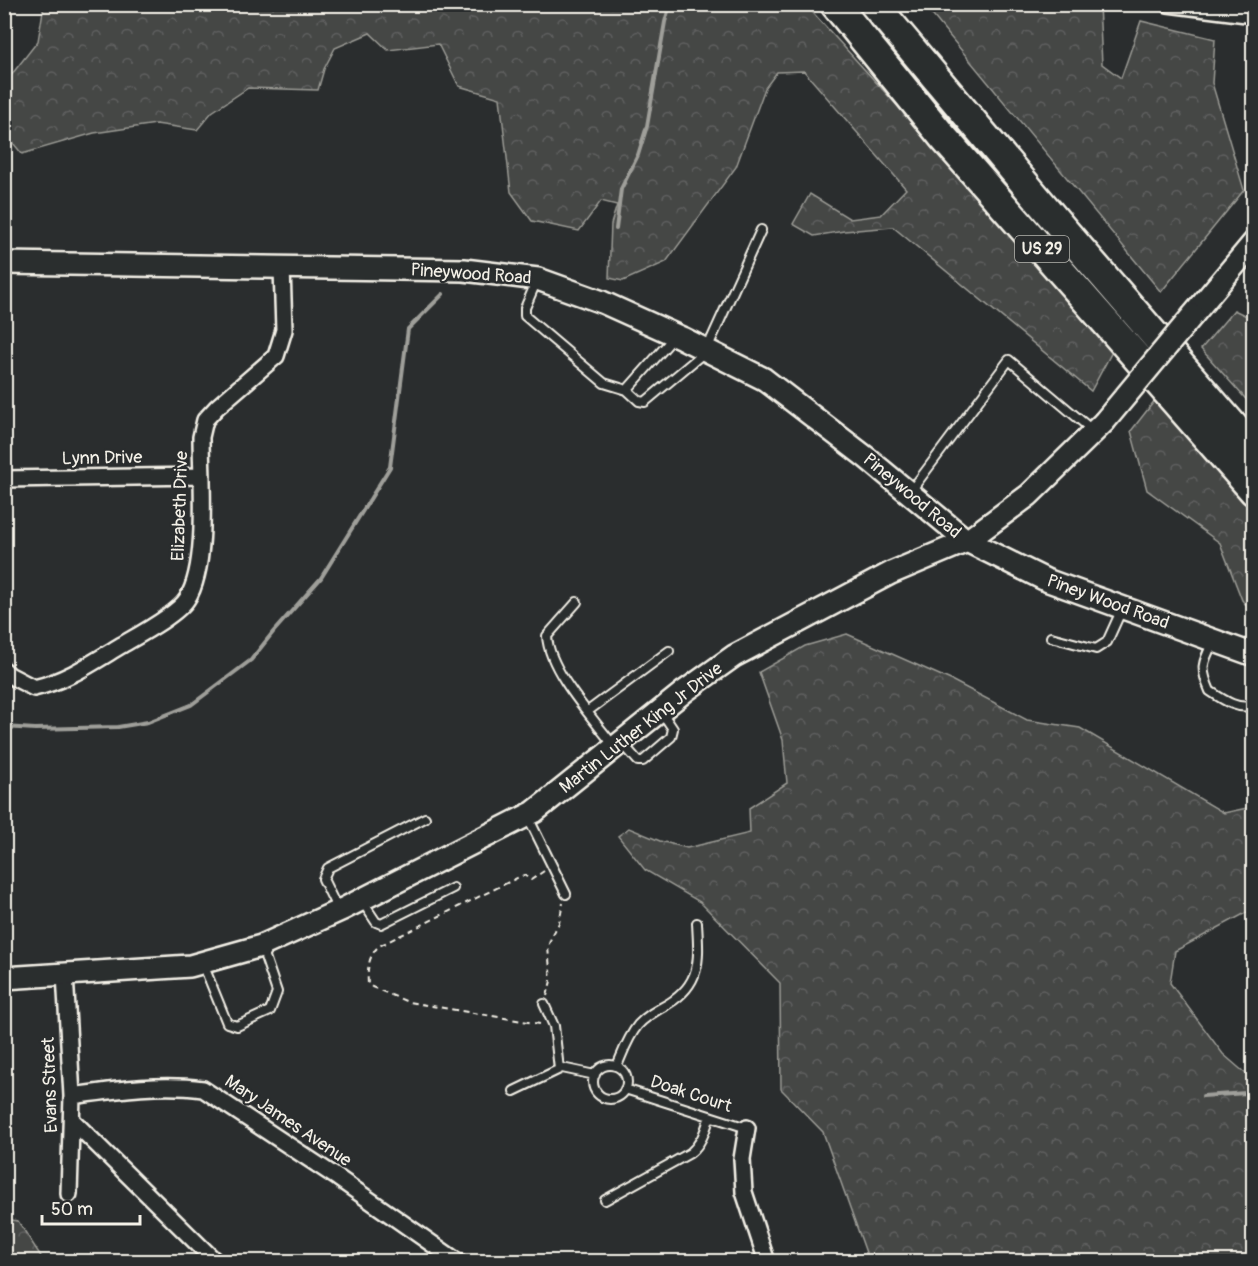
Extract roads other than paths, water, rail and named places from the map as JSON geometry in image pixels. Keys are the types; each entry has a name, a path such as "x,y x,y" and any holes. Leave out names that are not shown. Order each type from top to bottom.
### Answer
{"highway":[{"name":"US 29","path":"835,4 943,137 1254,491"},
{"name":"US 29","path":"874,4 1062,228 1254,450"}],"street":[{"path":"1168,4 1254,15"},
{"name":"Martin Luther King Jr Drive","path":"4,978 190,966 261,946 338,911 534,812 734,656 891,573 967,541 1029,495 1099,427 1254,242"},
{"name":"Pineywood Road","path":"4,263 464,270 538,279 602,302 764,379 867,458 967,541"},
{"name":"Elizabeth Drive","path":"4,670 34,688 51,684 152,628 187,601 196,581 201,552 201,436 205,420 231,394 276,356 284,330 282,267"},
{"name":"Lynn Drive","path":"4,479 201,476"},
{"name":"Piney Wood Road","path":"967,541 1046,580 1254,656"},
{"name":"Evans Street","path":"64,974 73,1120 69,1194"},
{"name":"Mary James Avenue","path":"72,1096 113,1090 171,1087 202,1089 328,1171 458,1262"},
{"path":"73,1120 216,1262"},
{"path":"747,1128 742,1159 744,1192 767,1262"}],"lane":[{"path":"538,279 525,308 525,316 604,383 627,390 639,401 645,402 706,351 761,230"},
{"path":"627,390 675,336"},
{"path":"909,493 1009,360 1099,427"},
{"path":"577,602 547,636 548,648 563,678 588,711 619,745"},
{"path":"1051,637 1096,650 1107,642 1123,608"},
{"path":"1213,641 1202,664 1203,676 1210,692 1240,707 1254,704"},
{"path":"588,711 669,651"},
{"path":"527,815 566,894"},
{"path":"338,911 323,879 328,868 425,818"},
{"path":"362,899 376,922 381,924 453,888"},
{"path":"617,1066 629,1036 639,1023 677,998 689,987 699,961 697,923"},
{"path":"202,963 226,1023 237,1026 270,1011 277,992 261,946"},
{"path":"544,1004 554,1026 559,1069"},
{"path":"617,1066 625,1073 626,1089 617,1097 606,1098 597,1092 594,1086 595,1075 602,1067 617,1066"},
{"path":"514,1091 559,1069 595,1075"},
{"name":"Doak Court","path":"626,1089 747,1128"},
{"path":"605,1200 690,1153 703,1138 710,1116"}],"waterway":[{"path":"616,229 621,189 638,155 647,126 670,4"},
{"path":"4,727 35,729 118,727 148,722 191,705 251,660 321,578 390,467 408,329 443,294"},
{"path":"1203,1096 1246,1093 1254,1098"}]}
